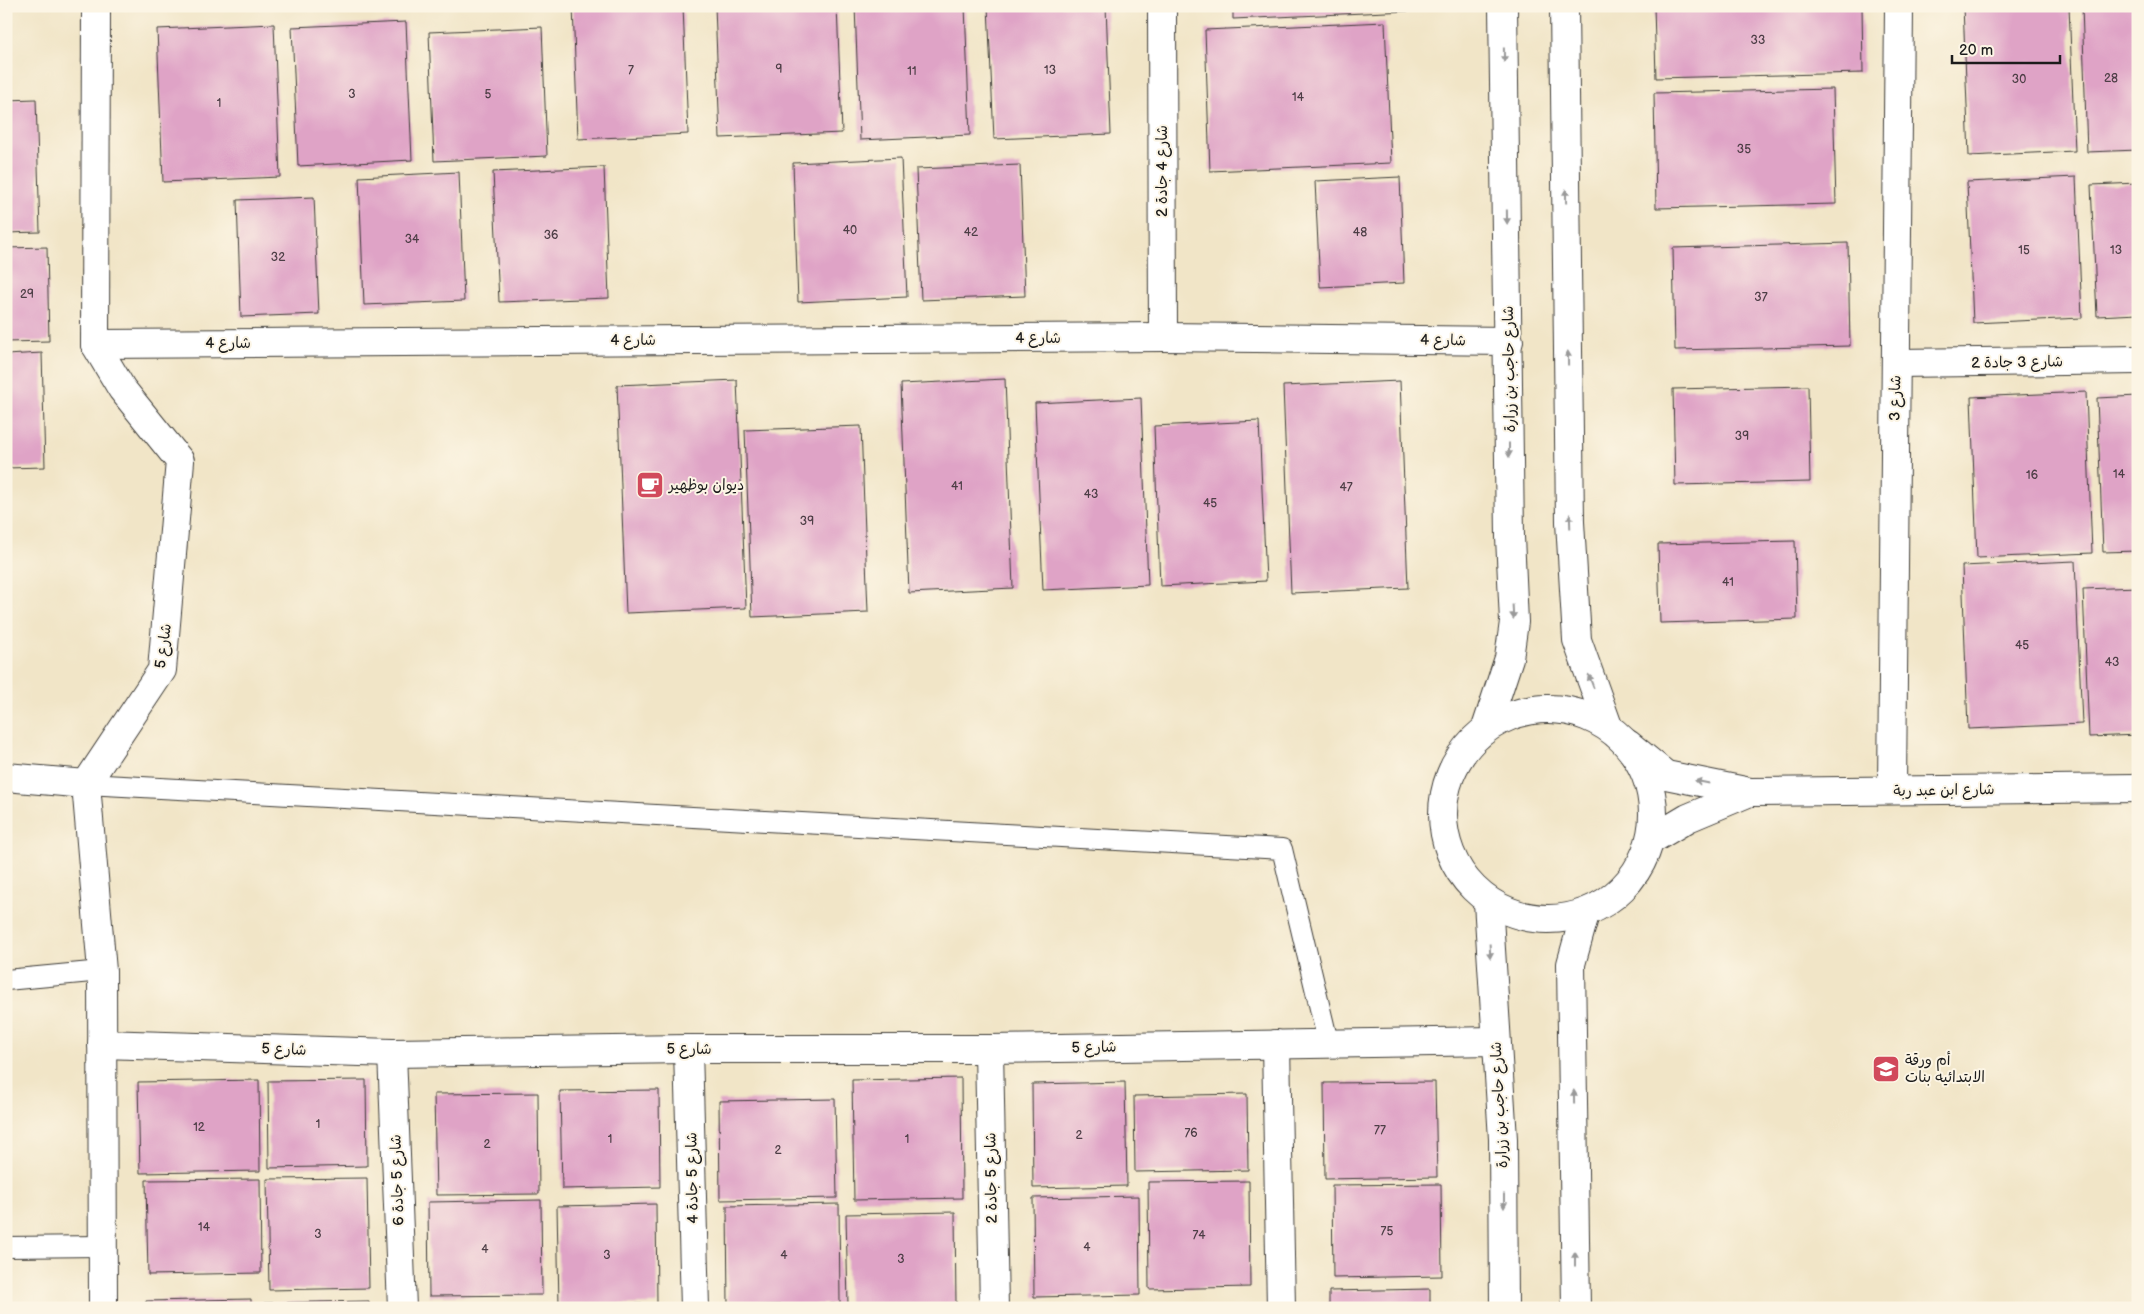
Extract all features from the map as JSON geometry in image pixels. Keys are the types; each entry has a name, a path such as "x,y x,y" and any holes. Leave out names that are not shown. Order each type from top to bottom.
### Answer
{"street":[{"path":"95,344 96,6"},
{"name":"شارع 4 جادة 2","path":"1162,6 1163,337"},
{"name":"شارع حاجب بن زرارة","path":"1486,728 1509,658 1514,622 1510,537 1509,341 1503,6"},
{"path":"1564,6 1570,522 1577,640 1608,726"},
{"name":"شارع 3","path":"1892,790 1899,6"},
{"name":"شارع 4","path":"95,344 1163,337 1509,341"},
{"name":"شارع 5","path":"86,784 162,670 180,461 122,389 95,344"},
{"name":"شارع 3 جادة 2","path":"1896,363 2138,360"},
{"path":"1547,708 1579,713 1608,726 1628,744 1646,773 1654,806 1651,840 1637,871 1614,897 1585,914 1552,921 1518,916 1488,902 1463,879 1447,850 1441,816 1447,782 1462,752 1486,728 1515,714 1547,708"},
{"name":"شارع ابن عبد ربة","path":"1628,744 1666,775 1750,792 2138,788"},
{"path":"6,777 86,784 102,971 103,1308"},
{"name":"شارع ابن عبد ربة","path":"1651,840 1688,818 1750,792"},
{"name":"شارع حاجب بن زرارة","path":"1488,902 1503,1139 1504,1308"},
{"path":"1576,1308 1571,964 1585,914"},
{"name":"شارع 5","path":"102,1044 392,1053 688,1049 989,1049 1328,1042 1496,1041"},
{"path":"1276,1044 1281,1308"},
{"name":"شارع 5 جادة 4","path":"688,1049 695,1308"},
{"name":"شارع 5 جادة 2","path":"989,1049 994,1308"},
{"name":"شارع 5 جادة 6","path":"392,1053 402,1308"}],"lane":[{"path":"86,784 1282,849 1328,1042"},
{"path":"6,980 102,971"},
{"path":"6,1247 102,1246"}],"building":[{"path":"573,6 683,6 688,134 578,139"},
{"path":"715,6 837,6 842,133 720,138"},
{"path":"855,6 965,6 970,135 860,140"},
{"path":"988,6 1106,6 1111,134 994,139"},
{"path":"1233,6 1408,6 1408,11 1233,19"},
{"path":"1654,6 1862,6 1863,73 1656,78"},
{"path":"1963,6 2069,6 2075,151 1969,156"},
{"path":"2082,6 2138,6 2138,150 2087,152"},
{"path":"406,22 412,160 298,166 292,27"},
{"path":"1385,22 1391,163 1210,171 1205,30"},
{"path":"274,24 280,177 163,182 157,29"},
{"path":"542,27 547,156 434,161 429,32"},
{"path":"1833,89 1836,204 1656,208 1654,93"},
{"path":"36,99 40,232 6,233 6,100"},
{"path":"901,158 907,297 798,302 793,163"},
{"path":"1020,165 1025,296 921,300 916,169"},
{"path":"604,167 609,298 499,302 493,172"},
{"path":"459,172 464,301 364,305 359,177"},
{"path":"1400,177 1404,283 1320,287 1315,181"},
{"path":"2076,177 2082,318 1973,323 1967,182"},
{"path":"2138,183 2138,314 2097,316 2091,185"},
{"path":"314,197 319,314 241,317 237,200"},
{"path":"1848,243 1850,346 1675,350 1673,248"},
{"path":"47,247 49,341 6,342 6,248"},
{"path":"42,353 45,467 6,468 6,355"},
{"path":"1005,379 1013,588 909,593 901,384"},
{"path":"737,380 746,608 626,613 617,385"},
{"path":"1400,381 1408,588 1291,593 1283,386"},
{"path":"1808,386 1810,482 1675,485 1673,389"},
{"path":"2086,392 2092,553 1977,558 1971,397"},
{"path":"2138,396 2138,551 2103,552 2097,398"},
{"path":"1141,398 1148,585 1043,590 1035,403"},
{"path":"1259,421 1266,581 1160,586 1154,426"},
{"path":"861,426 868,612 752,617 745,430"},
{"path":"1795,541 1797,619 1660,623 1658,544"},
{"path":"2075,561 2082,724 1968,729 1962,566"},
{"path":"2138,587 2138,735 2089,737 2083,589"},
{"path":"961,1078 962,1198 854,1200 852,1080"},
{"path":"259,1080 260,1171 140,1173 138,1082"},
{"path":"366,1080 367,1166 269,1168 268,1081"},
{"path":"1125,1082 1127,1186 1033,1188 1032,1084"},
{"path":"1435,1082 1437,1177 1325,1179 1324,1083"},
{"path":"659,1090 660,1187 562,1189 560,1091"},
{"path":"538,1093 539,1194 436,1195 434,1094"},
{"path":"1247,1094 1248,1170 1135,1172 1134,1096"},
{"path":"835,1099 837,1198 720,1200 719,1101"},
{"path":"367,1178 369,1288 269,1290 267,1179"},
{"path":"260,1179 261,1273 148,1275 146,1180"},
{"path":"1249,1181 1250,1287 1149,1289 1148,1182"},
{"path":"1441,1184 1442,1276 1333,1278 1332,1185"},
{"path":"1139,1196 1140,1295 1034,1297 1033,1198"},
{"path":"541,1200 542,1295 429,1296 428,1202"},
{"path":"656,1204 657,1304 559,1305 557,1206"},
{"path":"839,1204 840,1304 728,1306 727,1206"},
{"path":"955,1212 956,1305 848,1306 846,1214"},
{"path":"1430,1289 1430,1308 1329,1308 1329,1291"},
{"path":"251,1299 251,1308 146,1308 146,1301"},
{"path":"369,1301 369,1308 264,1308 264,1303"}],"place":[{"name":"ديوان بوظهير","path":"650,485"},
{"name":"أم ورقة الابتدائيه بنات","path":"1886,1069"}]}
